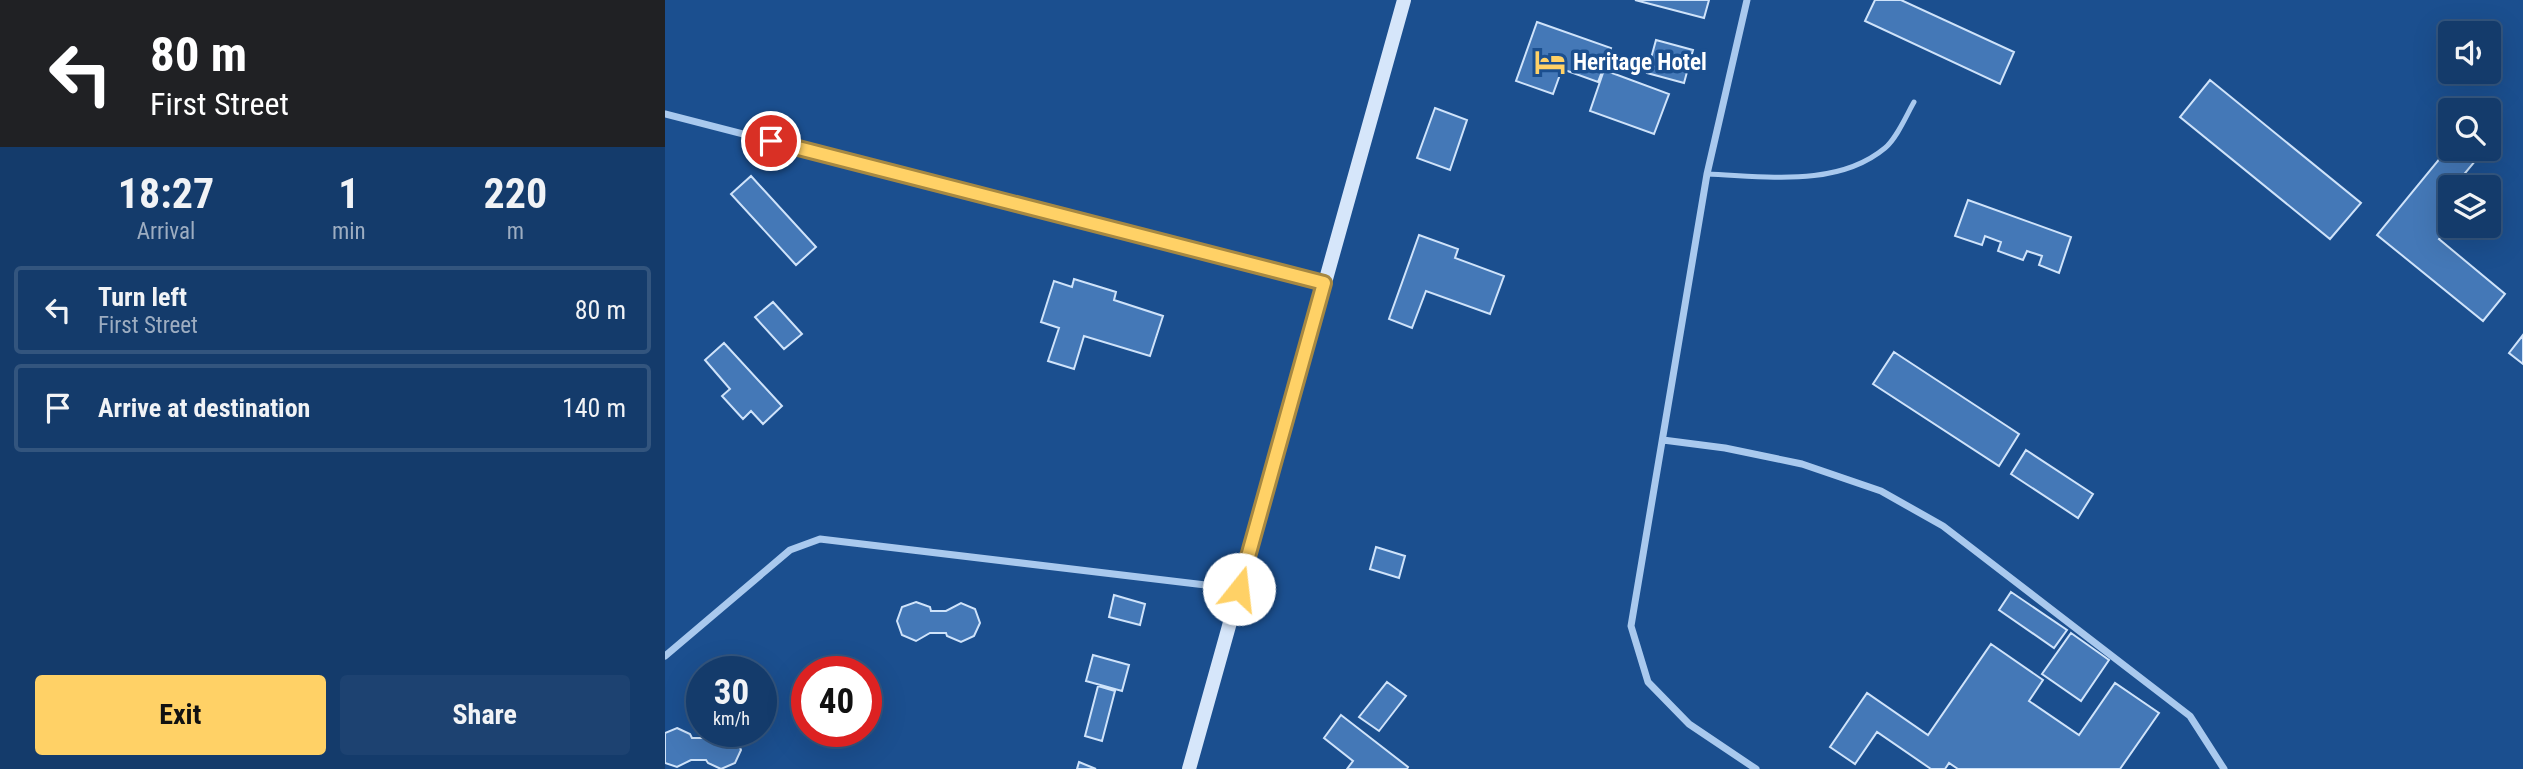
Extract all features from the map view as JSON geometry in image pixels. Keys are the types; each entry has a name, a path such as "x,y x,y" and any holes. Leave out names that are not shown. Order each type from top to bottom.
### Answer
{"street":[{"path":"1189,769 1404,0"},
{"path":"1747,0 1707,174 1631,626 1648,682 1689,724 1755,769"},
{"path":"665,114 1324,283"},
{"path":"1663,440 1725,448 1802,464 1881,491 1943,526 2190,716 2224,769"},
{"path":"665,656 790,550 820,539 1239,589"}],"lane":[{"path":"1707,174 1797,178 1856,167 1887,146 1914,102"}],"building":[{"path":"1635,0 1709,0 1704,18"},
{"path":"1875,0 1901,0 2014,52 2000,84 1865,21"},
{"path":"1537,22 1611,48 1598,82 1562,69 1553,94 1516,81"},
{"path":"1656,40 1693,50 1684,83 1647,73"},
{"path":"1604,70 1669,94 1654,134 1590,111"},
{"path":"2210,80 2361,203 2330,239 2180,117"},
{"path":"1435,108 1467,120 1450,170 1417,158"},
{"path":"2438,161 2475,161 2464,175 2438,175 2438,238 2505,294 2483,321 2377,235"},
{"path":"751,176 816,247 796,265 731,194"},
{"path":"1968,200 2071,237 2059,273 2039,265 2042,256 2027,251 2023,260 1998,251 2001,242 1985,236 1982,245 1955,236"},
{"path":"1419,235 1458,249 1455,258 1504,276 1490,314 1426,291 1412,328 1389,319"},
{"path":"1074,279 1116,292 1114,300 1163,316 1150,356 1084,336 1074,369 1048,361 1059,328 1041,322 1054,281 1072,287"},
{"path":"773,302 802,334 784,349 755,317"},
{"path":"2523,335 2523,364 2509,353"},
{"path":"724,343 782,406 763,424 751,411 743,419 722,396 730,389 705,360"},
{"path":"1894,352 2019,434 1999,466 1873,384"},
{"path":"2026,450 2093,494 2078,518 2011,474"},
{"path":"1376,547 1405,556 1399,578 1370,569"},
{"path":"2011,592 2067,630 2054,648 1999,610"},
{"path":"1114,595 1145,604 1140,625 1109,617"},
{"path":"916,602 930,607 931,611 946,611 961,603 975,609 980,623 974,636 961,642 946,633 930,633 916,641 902,635 897,621 902,607"},
{"path":"2071,633 2109,660 2081,701 2042,674"},
{"path":"1991,644 2043,680 2029,701 2079,735 2115,683 2159,713 2120,769 1958,769 1949,763 1945,769 1931,769 1877,732 1855,764 1830,747 1867,693 1928,735"},
{"path":"1093,655 1129,665 1122,691 1086,681"},
{"path":"1387,682 1406,696 1379,731 1359,717"},
{"path":"1098,686 1115,691 1102,741 1085,736"},
{"path":"1341,715 1408,767 1407,769 1347,769 1353,761 1324,738"},
{"path":"677,728 686,732 686,747 740,747 741,750 735,763 721,769 706,760 691,760 677,767 665,763 665,733"},
{"path":"1079,762 1096,769 1077,769"}],"place":[{"name":"Heritage Hotel","path":"1550,62"}],"route":[{"path":"771,141 1324,283 1239,589"}]}
